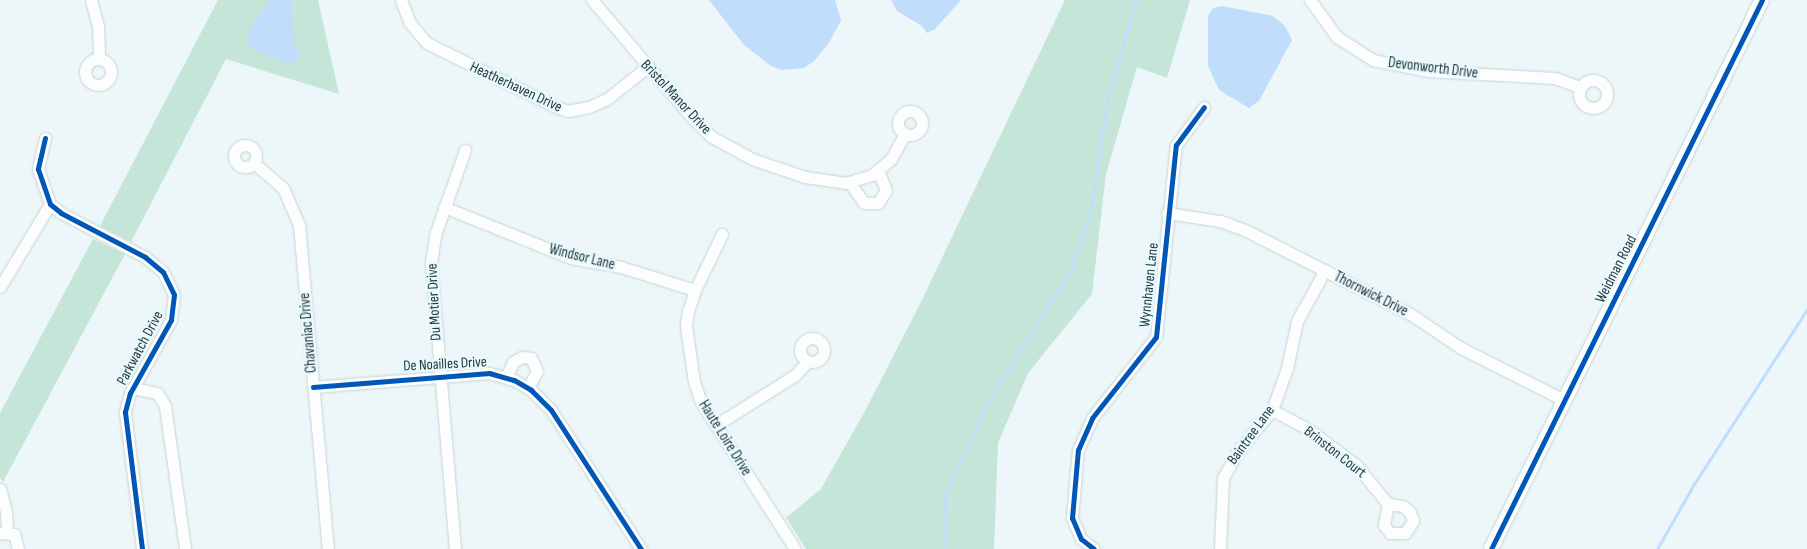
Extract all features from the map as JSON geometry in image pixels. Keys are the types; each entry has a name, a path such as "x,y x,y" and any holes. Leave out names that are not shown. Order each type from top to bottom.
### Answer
{"street":[{"path":"91,0 98,26 100,59"},
{"name":"Heatherhaven Drive","path":"401,0 410,22 427,42 556,108 568,110 589,108 607,99 648,67"},
{"name":"Bristol Manor Drive","path":"592,0 692,118 732,150 806,177 849,182 878,170 891,159 905,134"},
{"name":"Devonworth Drive","path":"1310,0 1337,37 1372,60 1428,71 1555,78 1580,87"},
{"name":"Weidman Road","path":"1491,549 1762,0"},
{"name":"Wynnhaven Lane","path":"1094,549 1081,538 1072,507 1078,450 1092,418 1156,337 1165,268 1167,213 1176,145 1204,107"},
{"path":"0,287 50,204 38,170 45,138"},
{"name":"Du Motier Drive","path":"455,549 439,375 431,248 465,150"},
{"name":"Chavaniac Drive","path":"254,163 283,188 299,225 328,549"},
{"path":"849,182 864,203 878,203 886,190 878,170"},
{"name":"Parkwatch Drive","path":"50,204 61,214 145,256 170,282 174,302 171,320 133,388 124,425 142,549"},
{"name":"Windsor Lane","path":"444,207 494,224 536,246 571,258 621,267 694,290"},
{"name":"Thornwick Drive","path":"1167,213 1234,226 1325,270 1427,323 1474,355 1564,400"},
{"name":"Haute Loire Drive","path":"722,234 694,290 686,326 690,363 701,402 795,549"},
{"name":"Baintree Lane","path":"1220,549 1223,478 1238,451 1272,410 1287,368 1297,321 1325,270"},
{"name":"De Noailles Drive","path":"506,377 514,362 522,357 531,358 537,371 528,388"},
{"path":"716,425 795,375 808,361"},
{"name":"De Noailles Drive","path":"313,387 439,375 489,373 506,377 528,388 551,410 641,549"},
{"name":"Parkwatch Drive","path":"133,388 157,393 165,406 185,549"},
{"name":"Brinston Court","path":"1272,410 1308,429 1356,464 1388,504"},
{"path":"0,489 6,512 3,532 17,538 18,549"}],"green space":[{"path":"218,0 318,0 339,94 226,59 131,242 100,226"},
{"path":"1065,0 1190,0 1167,78 1137,67 1106,174 1092,294 1028,373 998,443 994,549 806,549 786,518 821,489 866,409 921,302"},
{"path":"93,239 125,254 3,482 0,478 0,413"}],"water":[{"path":"270,0 291,0 294,41 299,52 299,58 293,62 282,62 247,47 250,29"},
{"path":"709,0 835,0 841,20 829,43 814,61 804,68 782,70 771,66 744,45"},
{"path":"891,0 961,0 935,29 927,33 922,26 897,11"},
{"path":"1222,6 1273,16 1285,26 1292,40 1259,101 1249,108 1219,90 1208,66 1208,16 1213,8"}],"waterway":[{"path":"944,549 945,497 987,403 1071,270 1091,208 1108,96 1136,0"},
{"path":"1657,549 1694,484 1807,309"}],"cycle path":[{"path":"1491,549 1762,0"},
{"path":"1094,549 1081,539 1072,518 1078,450 1092,418 1156,337 1176,145 1204,107"},
{"path":"45,138 38,169 50,204 61,213 145,257 163,272 174,295 171,320 130,393 125,412 142,549"},
{"path":"313,387 489,373 514,380 531,390 551,410 641,549"}]}
